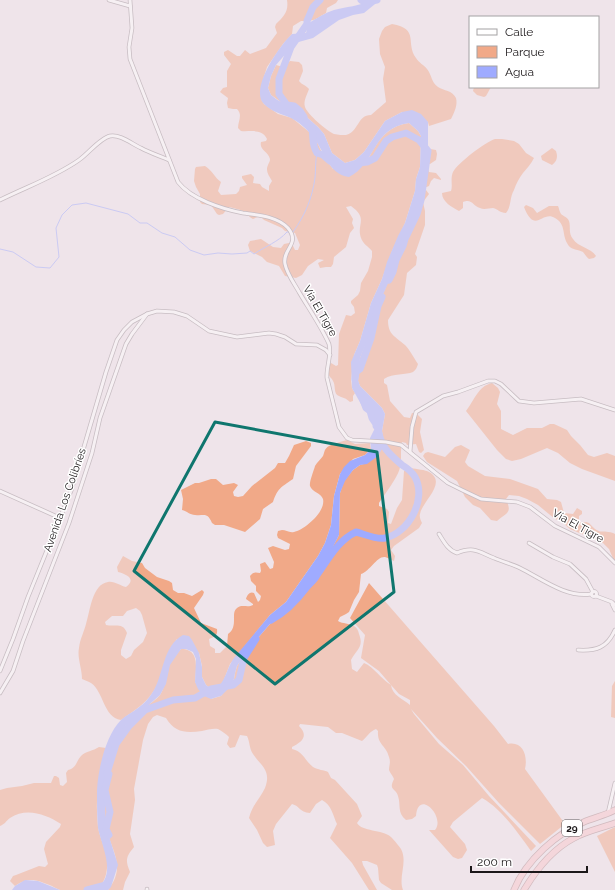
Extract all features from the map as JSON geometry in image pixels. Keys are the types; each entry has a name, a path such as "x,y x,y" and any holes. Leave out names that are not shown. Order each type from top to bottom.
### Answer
{"highway":[{"name":"29","path":"514,890 522,875 536,857 555,839 586,821 615,810"},
{"name":"29","path":"524,890 542,865 562,846 574,838 615,823"},
{"path":"521,890 539,863 540,860 536,857"}],"street":[{"path":"109,0 130,6"},
{"name":"Vía El Tigre","path":"130,0 132,28 129,47 130,59 178,182 183,189 191,194 226,208 243,213 260,215 282,223 288,229 293,241 285,257 285,265 291,280 329,344 330,355 327,378 339,426 344,435 352,440 367,440 401,445 448,483 481,499 517,502 530,507 555,526 599,547 615,562"},
{"path":"0,200 64,171 82,158 104,138 110,136 123,139 142,149 169,160"},
{"name":"Avenida Los Colibríes","path":"0,671 71,491 106,372 118,340 124,330 132,322 147,314 157,311 174,312 187,316 209,331 237,337 269,333 276,334 285,337 296,344 317,345 326,350 330,355"},
{"name":"Avenida Los Colibríes","path":"0,693 13,671 23,641 69,523 92,453 100,418 126,344 147,314"},
{"path":"410,452 412,427 416,412 442,396 488,381 495,381 501,384 518,401 534,403 581,399 615,410"},
{"path":"0,491 60,518"},
{"path":"439,534 447,547 457,554 465,550 474,549 520,568 540,580 573,594 584,595 592,593"},
{"path":"529,543 553,558 570,564 586,579 593,596 612,602 615,605"},
{"path":"612,602 615,610"},
{"path":"578,650 591,651 603,647 612,638 615,630"},
{"path":"607,814 615,783"},
{"path":"613,792 615,798"}],"highlighted area":[{"path":"215,422 377,452 394,592 275,684 134,571"}],"green space":[{"path":"287,0 338,0 336,3 327,8 326,13 314,20 301,21 293,26 292,34 267,67 262,83 261,99 264,104 278,114 292,118 308,131 317,142 323,155 333,169 367,162 374,148 383,136 401,125 409,123 421,136 420,167 416,179 415,191 405,223 371,303 360,341 354,355 351,380 352,388 355,393 353,396 353,401 350,402 337,395 334,383 328,373 329,365 331,363 336,366 338,365 339,334 346,315 351,316 355,313 351,301 360,291 361,283 368,271 372,257 372,251 361,238 361,218 359,215 351,206 346,207 353,219 352,223 354,228 350,233 346,247 334,257 331,267 320,268 318,263 324,260 318,259 308,266 302,275 296,278 285,276 279,266 267,262 262,257 250,251 248,245 250,241 261,239 273,247 281,248 284,244 289,243 295,250 298,250 300,245 295,233 285,231 282,228 264,220 260,216 253,219 244,212 229,207 223,214 217,214 211,205 202,204 200,202 200,194 194,181 196,167 205,166 221,182 218,191 221,195 236,194 240,187 247,185 242,176 251,174 254,177 253,183 260,184 269,191 269,186 272,181 267,167 270,159 261,147 261,142 266,141 267,139 262,133 256,131 241,131 238,128 240,116 239,111 237,109 228,108 228,98 220,92 223,88 227,87 227,71 231,64 224,55 224,52 228,50 237,56 240,56 245,50 250,54 266,48 277,33 275,27 286,11"},
{"path":"392,24 401,26 409,33 413,52 416,58 427,69 436,85 454,95 456,98 455,109 451,119 429,126 428,122 402,112 385,121 364,152 355,160 345,163 332,153 324,134 318,127 294,106 281,102 271,95 268,88 271,76 276,65 283,67 290,61 299,62 302,65 303,71 299,81 309,89 304,102 309,114 327,130 334,134 346,135 353,131 363,118 371,115 386,102 383,79 385,67 380,54 379,39 385,27"},
{"path":"474,88 490,88 484,97 477,95 473,91"},
{"path":"495,139 514,141 519,144 526,153 534,158 518,181 512,193 506,213 493,208 482,209 468,201 463,202 463,208 459,211 446,202 442,196 442,193 451,191 453,172 460,163 479,148"},
{"path":"552,148 556,151 557,157 552,165 542,160 541,156"},
{"path":"430,149 436,150 437,154 436,160 430,164 426,163 428,151"},
{"path":"426,167 428,168 429,172 436,173 441,180 434,178 429,186 424,188"},
{"path":"426,190 429,194 423,202 425,211 425,225 415,254 417,257 416,265 407,273 404,295 388,320 389,329 391,332 407,347 418,364 413,372 388,377 384,379 384,383 387,385 390,401 404,417 410,418 412,413 417,414 422,419 420,432 424,450 421,453 419,452 416,444 407,445 406,443 402,442 401,464 399,471 379,503 379,506 387,509 389,512 388,523 391,524 397,508 402,500 404,471 411,468 429,472 434,476 436,481 435,487 420,514 422,523 419,528 394,546 391,550 395,556 394,561 386,557 382,557 361,574 359,592 349,612 340,617 338,621 350,624 358,630 361,642 351,660 352,669 357,672 364,663 371,667 391,685 379,671 361,658 365,635 350,618 369,583 508,744 521,747 526,759 525,769 565,824 540,844 499,803 411,709 439,744 463,765 489,796 536,846 531,851 503,815 482,798 453,822 450,827 465,844 467,850 462,858 458,859 453,857 429,830 435,830 437,825 437,818 430,808 426,805 421,805 418,808 416,816 412,819 406,820 401,815 397,793 392,788 394,779 389,770 390,759 388,753 380,742 378,731 376,729 362,741 342,733 336,733 328,727 300,724 299,726 304,733 304,736 299,743 292,747 292,749 299,752 313,767 328,772 331,778 335,780 357,804 362,816 357,823 360,826 387,834 401,849 404,859 402,880 403,890 392,890 381,883 379,880 377,865 367,861 362,861 377,890 369,890 352,863 330,838 337,824 330,808 322,800 316,804 310,813 292,804 276,824 273,831 275,845 267,847 263,843 249,818 252,809 265,788 267,777 264,768 252,752 247,736 240,735 235,747 230,748 227,744 229,737 218,729 191,732 181,731 173,727 166,718 157,715 153,717 148,724 143,740 134,789 135,800 130,834 134,847 129,853 127,859 130,872 123,890 108,890 114,881 117,866 116,858 106,827 104,810 105,792 110,758 119,735 134,718 160,695 164,688 170,664 181,649 191,652 196,660 195,682 211,699 221,696 234,679 237,666 251,646 270,624 317,576 339,535 340,493 344,481 353,470 360,465 367,463 383,439 382,431 385,414 382,408 360,386 358,381 360,358 373,327 378,306 419,207 423,193","holes":["391,685 399,694 410,700 410,705 393,692"]},
{"path":"526,205 533,208 537,213 549,206 558,206 561,213 569,221 571,234 575,242 594,253 596,256 589,259 583,252 570,247 566,240 561,223 558,220 550,216 535,221 528,215 524,207"},
{"path":"492,383 500,392 497,404 501,411 501,429 513,435 527,428 542,428 550,424 554,424 567,430 588,455 594,457 607,453 615,456 615,481 582,469 570,463 558,453 547,448 521,459 512,461 506,459 466,411 483,387"},
{"path":"347,440 355,444 370,443 371,449 365,455 353,459 340,474 334,496 331,525 325,543 318,556 286,602 270,615 230,664 223,682 214,691 206,685 202,677 202,666 199,653 177,639 168,655 154,691 141,705 121,720 115,718 107,709 95,687 91,683 82,679 79,652 80,642 92,599 98,588 108,582 126,587 131,582 129,577 118,572 117,567 123,556 132,561 142,563 145,568 157,577 172,583 173,590 178,593 184,593 192,596 202,590 204,592 194,608 201,623 217,629 216,635 209,639 210,646 215,649 215,653 220,653 227,646 228,634 234,624 235,610 241,606 253,605 246,599 250,593 254,593 258,602 260,600 261,596 256,591 256,586 251,581 250,576 257,572 260,573 260,564 265,562 270,569 273,568 274,562 268,548 273,546 285,550 289,549 290,544 278,538 278,531 298,531 318,515 323,504 323,499 310,486 315,466 323,456 327,447","holes":["136,608 140,611 147,633 143,642 134,650 131,656 126,659 121,655 121,650 127,633 123,627 106,625 105,622 112,616 123,616 127,611"]},
{"path":"306,441 311,443 311,446 296,466 293,479 280,489 273,502 263,509 260,519 245,532 224,525 215,525 207,516 193,515 182,510 183,499 181,490 195,483 216,479 223,485 234,483 238,485 233,492 234,496 243,496 252,486 275,468 278,463 285,463 294,445"},
{"path":"461,445 470,450 465,462 468,466 485,476 510,479 538,489 547,499 561,502 564,513 573,514 577,508 582,511 582,514 579,516 581,523 586,522 598,531 615,534 615,563 609,549 603,543 570,529 538,505 519,496 509,495 506,499 509,507 508,512 497,521 491,520 480,508 473,505 465,497 457,481 427,462 423,456 428,452 445,457 455,447"},
{"path":"615,681 615,718 611,717 612,686"},
{"path":"99,747 106,748 99,777 97,797 98,827 107,858 106,876 103,883 98,888 90,890 60,890 42,882 33,880 25,881 15,886 10,881 13,876 39,866 45,867 48,864 44,849 46,842 61,824 49,817 29,812 16,815 0,826 0,790 34,783 51,783 54,776 59,778 60,785 63,786 67,782 66,773 75,766 79,758 83,754"},
{"path":"615,827 615,872 597,836"}],"water":[{"path":"370,0 380,0 364,13 339,20 313,38 295,43 276,65 268,88 271,95 276,99 294,106 318,127 324,134 332,153 345,163 355,160 364,152 385,121 402,112 412,110 421,114 428,122 428,154 423,194 414,220 378,306 373,327 360,358 358,380 360,386 382,408 385,414 382,431 382,449 378,456 367,464 360,465 353,470 345,481 340,493 339,535 317,576 295,601 270,624 251,646 237,666 234,679 228,689 221,696 211,699 204,696 198,689 195,682 196,659 193,652 186,649 181,649 170,665 166,684 160,695 126,725 115,742 107,773 105,790 106,827 118,865 111,887 108,890 93,890 101,885 107,870 107,862 98,828 97,785 100,766 106,745 115,727 123,718 136,710 151,695 171,646 183,635 189,636 199,653 202,667 202,677 206,685 214,691 221,684 234,658 270,615 286,602 318,556 325,543 331,525 334,496 340,474 344,467 350,461 365,455 371,449 370,438 375,428 375,418 372,413 362,406 352,388 351,362 360,341 371,303 382,279 387,262 398,236 405,223 415,191 416,179 420,167 421,136 409,123 397,126 381,139 365,164 349,177 342,175 331,166 310,133 305,128 291,118 267,107 260,97 260,88 268,68 280,47 292,34 306,33 309,23 327,13 362,4"},
{"path":"25,880 38,881 60,890 12,890 15,886"}],"waterway":[{"path":"304,117 294,106 287,105 279,94 279,79 291,47 307,24 313,7 320,0"},
{"path":"361,0 365,2 377,0"},
{"path":"312,129 315,150 317,153 323,155 330,161"},
{"path":"358,163 367,162 375,158 386,141 392,137 406,133 419,140 428,151 421,200 417,214 396,260 389,280"},
{"path":"0,249 13,252 36,267 50,268 59,257 56,228 62,215 72,205 86,203 128,214 140,223 147,223 162,233 175,237 190,250 204,255 218,253 247,253 250,251 254,254 276,241 287,232 293,232 297,226 312,193 317,153"},
{"path":"355,379 356,372 360,369 371,338 378,306 382,297"},
{"path":"271,620 281,614 295,601 344,540 356,532 374,538 385,538 394,535 402,529 414,514 419,495 415,477 397,461 383,445 378,428 363,400"},
{"path":"109,835 106,829 110,812 105,790 109,774 107,773 116,744 129,726 145,710 173,700 195,698 211,689 233,685 239,680 244,658 256,639"},
{"path":"87,890 106,885"}]}
